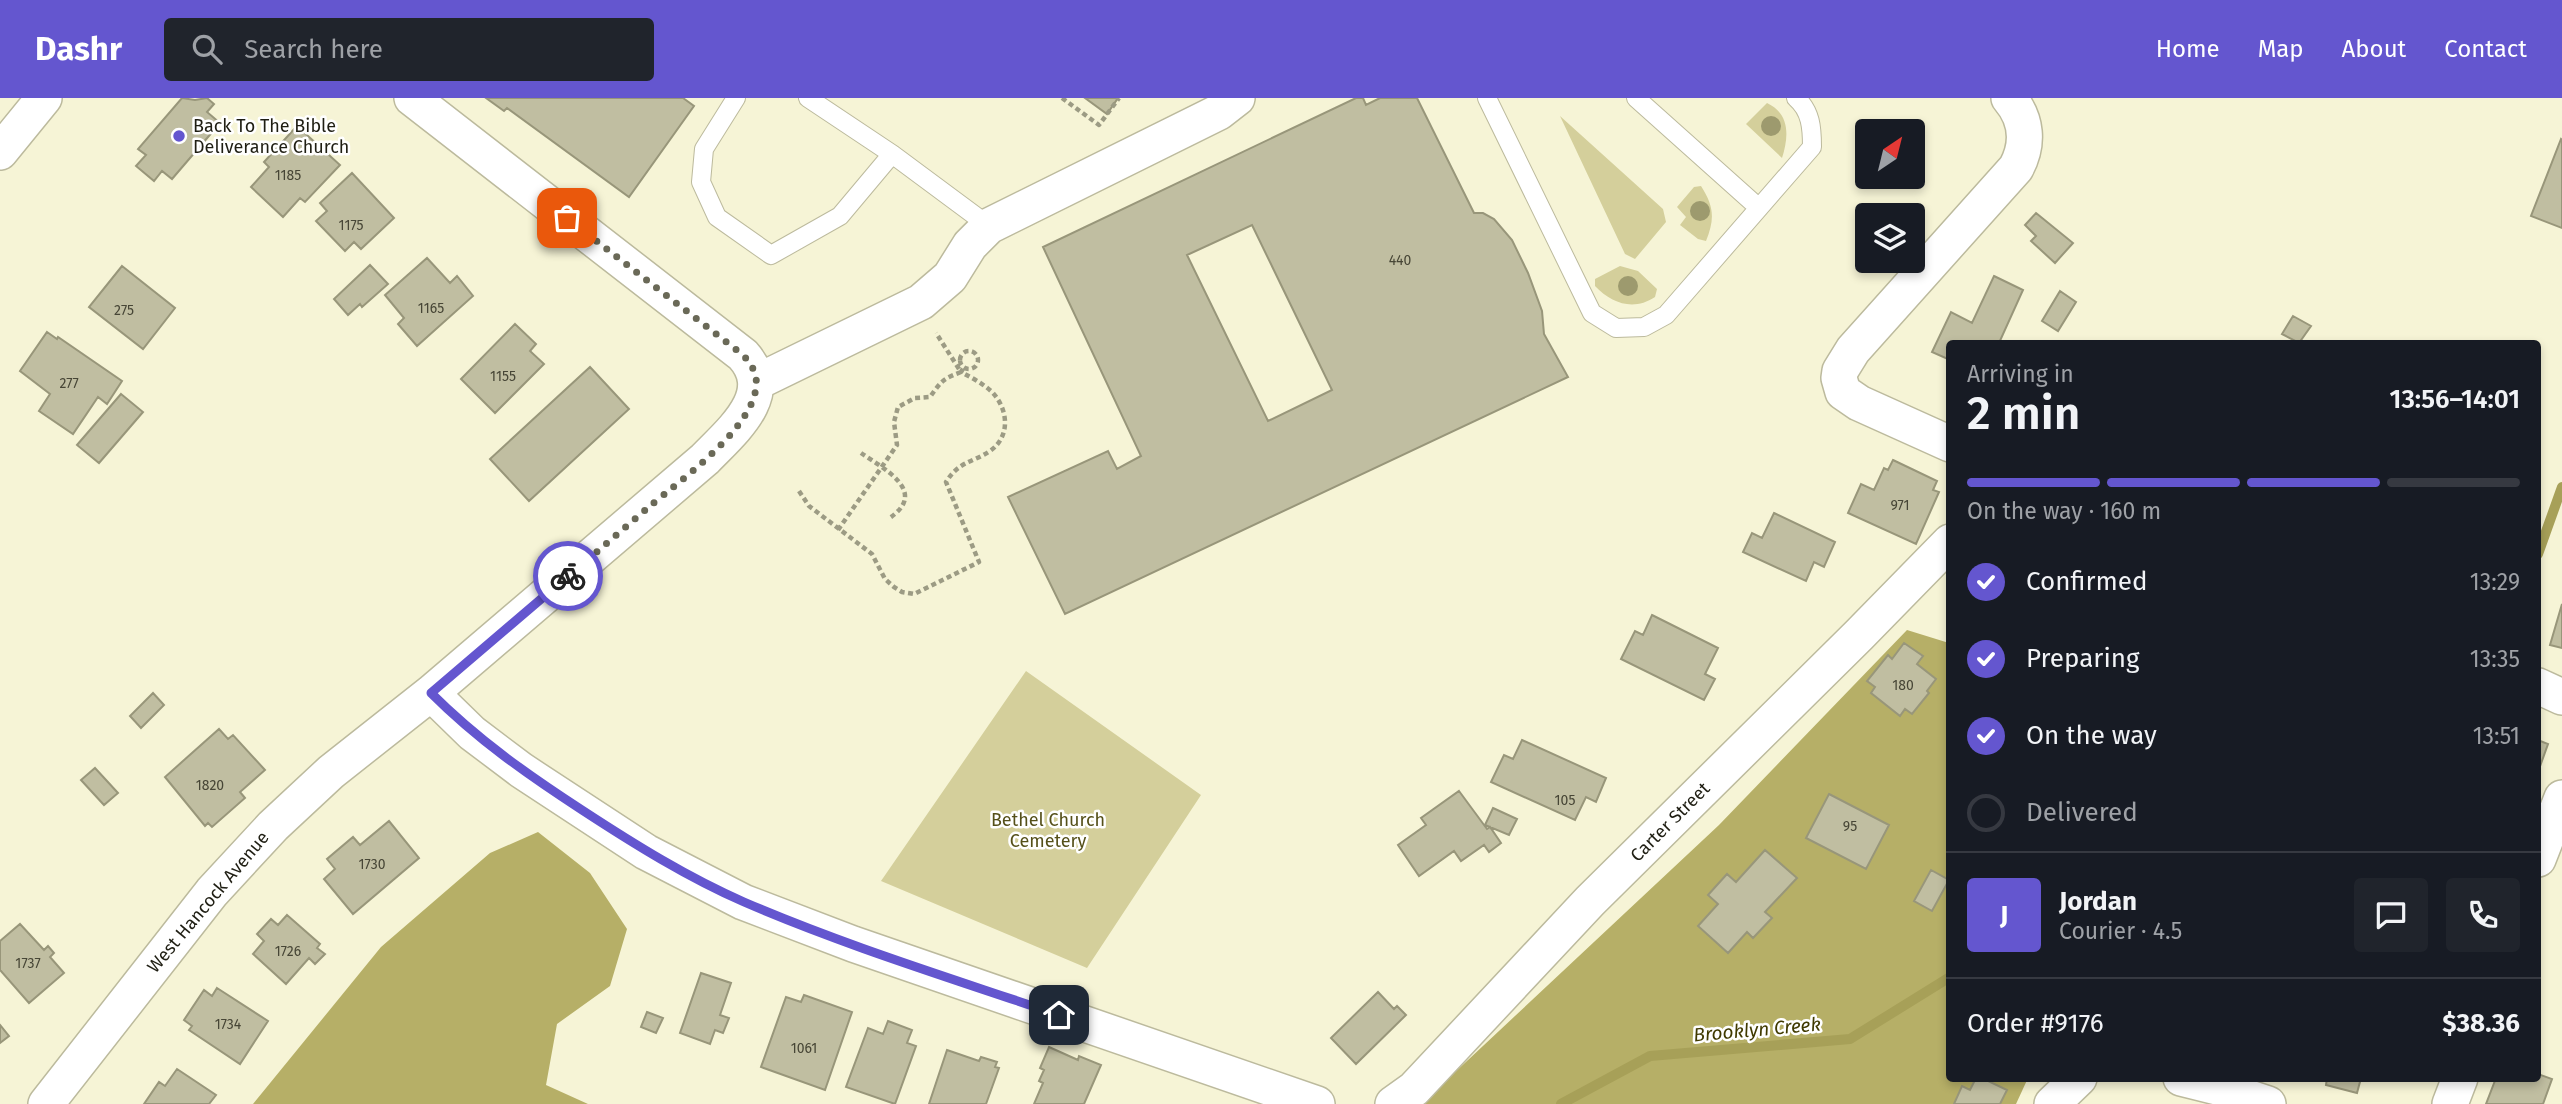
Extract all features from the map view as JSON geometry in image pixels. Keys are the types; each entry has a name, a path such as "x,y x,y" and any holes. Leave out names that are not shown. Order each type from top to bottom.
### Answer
{"street":[{"path":"0,152 44,98"},
{"path":"412,98 743,355 755,369 757,382 921,302 950,277 970,245 989,226 1219,112 1237,98"},
{"path":"1946,442 1859,403 1843,392 1839,379 1840,370 1853,350 2022,158 2025,128 2009,98"},
{"name":"West Hancock Avenue","path":"46,1104 212,892 273,825 331,772 431,693 705,459 747,412 755,395 757,382"},
{"name":"Carter Street","path":"1393,1104 1414,1090 1590,901 1946,546"},
{"path":"2541,687 2562,697"},
{"path":"431,693 472,733 520,770 646,852 743,902 853,944 1317,1104"},
{"path":"2541,851 2562,798"},
{"path":"2052,1104 2075,1082"},
{"path":"2197,1082 2268,1104"},
{"path":"2450,1104 2458,1082"}],"lane":[{"path":"736,98 704,149 701,182 717,217 771,255 840,216 892,154"},
{"path":"808,98 892,154 989,226"},
{"path":"1487,98 1592,313 1616,328 1644,327 1666,315 1812,147 1812,124 1796,98"},
{"path":"1636,98 1759,208"}],"path":[{"path":"1062,98 1099,125 1119,98"},
{"path":"799,491 809,506 872,554 885,579 902,592 914,594 979,562 946,482 952,472 964,463 991,450 1005,435 1005,419 1001,403 992,391 962,370 935,332"},
{"path":"838,530 897,445 894,422 898,407 915,398 930,397 947,376 976,365 978,360 973,352 965,352 961,356 962,370"},
{"path":"860,453 904,487 906,499 898,513 888,519"}],"green space":[{"path":"1767,103 1780,113 1786,126 1782,158 1746,124"},
{"path":"1560,116 1663,209 1666,222 1635,259 1625,254"},
{"path":"1701,186 1709,200 1712,213 1706,241 1698,239 1680,225 1686,217 1677,207 1694,187"},
{"path":"1620,266 1638,271 1657,289 1655,297 1639,304 1624,304 1595,286 1595,279"},
{"name":"Bethel Church Cemetery","path":"1026,671 1201,795 1087,968 881,881"}],"shaded area":[{"path":"1907,630 1946,642 1946,1082 2026,1082 2016,1104 1421,1104 1719,825"},
{"path":"538,832 590,873 627,929 610,986 557,1024 546,1085 588,1104 253,1104 381,947 490,853"}],"building":[{"name":"Back To The Bible Deliverance Church","path":"182,98 207,98 214,104 207,112 220,123 172,179 162,171 154,181 136,166 146,155 138,149"},
{"path":"486,98 683,98 694,106 629,197 507,108 504,111"},
{"path":"1085,98 1118,98 1107,114"},
{"path":"1356,98 1363,98 1366,105 1380,98 1417,98 1474,213 1483,213 1494,219 1512,240 1542,311 1544,334 1568,377 1065,614 1008,497 1108,451 1117,469 1141,456 1043,247","holes":["1252,225 1332,390 1268,421 1187,255"]},
{"path":"297,126 340,165 305,202 300,198 283,217 251,187 269,167 264,162"},
{"path":"2562,140 2562,228 2531,216"},
{"path":"352,173 394,218 361,249 354,242 345,251 316,221 327,211 320,203"},
{"path":"2036,213 2073,243 2055,263 2031,241 2036,236 2025,225"},
{"path":"427,258 450,283 457,276 473,296 417,346 398,324 404,318 385,295"},
{"path":"370,265 388,284 362,307 360,304 348,315 334,299"},
{"path":"122,266 175,308 143,349 89,307"},
{"path":"1994,276 2023,290 2000,340 1946,340 1946,358 1932,352 1951,312 1972,323"},
{"path":"2060,291 2076,302 2058,331 2042,321"},
{"path":"2293,316 2311,326 2301,340 2293,340 2282,334"},
{"path":"515,324 536,344 530,351 544,364 495,413 461,379"},
{"path":"47,332 122,381 107,404 98,397 73,434 39,411 50,394 20,371"},
{"path":"590,367 629,409 529,501 490,459"},
{"path":"121,394 143,412 99,463 77,445"},
{"path":"1893,460 1937,481 1933,490 1939,492 1916,544 1848,513 1861,484 1874,490 1884,468 1888,470"},
{"path":"1774,513 1835,542 1824,567 1814,562 1806,581 1743,552 1752,533 1762,538"},
{"path":"2562,604 2562,648 2550,645"},
{"path":"1652,615 1718,648 1705,674 1715,679 1704,700 1621,659 1635,631 1643,635"},
{"path":"1904,643 1923,656 1917,664 1936,679 1927,691 1929,693 1912,714 1905,709 1900,716 1871,693 1875,687 1867,681 1888,655 1892,659"},
{"path":"153,693 164,705 141,728 130,716"},
{"path":"219,729 228,739 233,735 265,770 240,792 245,798 212,827 208,823 205,826 165,777"},
{"path":"1522,740 1606,778 1596,802 1586,797 1575,820 1491,782 1504,755 1513,759"},
{"path":"2541,741 2548,744 2541,764"},
{"path":"95,768 118,793 104,805 81,780"},
{"path":"1459,791 1501,843 1489,852 1484,845 1461,861 1454,851 1419,876 1398,845 1426,825 1421,818"},
{"path":"1829,794 1889,825 1866,869 1806,838"},
{"path":"1493,808 1517,819 1509,835 1485,825"},
{"path":"389,821 419,858 353,914 324,879 335,869 327,859 353,837 360,845"},
{"path":"1765,850 1797,878 1765,912 1772,918 1753,938 1747,932 1728,953 1698,926 1718,904 1708,895 1727,874 1736,882"},
{"path":"1931,870 1946,878 1946,885 1932,911 1914,901"},
{"path":"287,915 320,944 317,948 325,954 315,964 309,958 286,984 253,954 264,941 257,934 271,919 278,925"},
{"path":"20,924 44,950 48,946 54,953 50,957 64,973 29,1003 0,970 0,941"},
{"path":"701,973 731,983 720,1015 729,1018 723,1033 715,1030 710,1044 680,1033"},
{"path":"217,988 268,1021 240,1064 189,1030 192,1026 184,1020 204,990 212,996"},
{"path":"1378,992 1394,1009 1397,1006 1406,1015 1356,1064 1331,1038"},
{"path":"804,995 852,1012 825,1090 761,1067 786,997 801,1002"},
{"path":"647,1012 663,1018 656,1033 641,1027"},
{"path":"888,1021 912,1030 907,1043 916,1046 895,1104 846,1087 868,1028 883,1034"},
{"path":"0,1025 9,1036 0,1043"},
{"path":"1049,1047 1078,1060 1079,1056 1101,1065 1084,1104 1034,1104 1043,1083 1039,1081 1044,1070 1040,1068"},
{"path":"947,1050 979,1061 981,1057 997,1062 995,1067 999,1068 986,1104 929,1104"},
{"path":"177,1069 216,1095 209,1104 144,1104 159,1082 165,1086"},
{"path":"2541,1075 2552,1079 2543,1104 2486,1104 2494,1082 2541,1082"},
{"path":"1974,1082 1990,1082 2007,1090 2000,1104 1954,1104 1962,1086 1970,1090"},
{"path":"2326,1082 2360,1082 2357,1093 2326,1085"}],"waterway":[{"name":"Brooklyn Creek","path":"2541,546 2562,487"},
{"name":"Brooklyn Creek","path":"1561,1104 1650,1056 1850,1039 1946,979"}],"way so far":[{"path":"567,218 743,355 755,369 757,382 755,395 747,412 734,430 705,459 568,576"}],"place":[{"name":"Back To The Bible Deliverance Church","path":"179,136"}],"route":[{"path":"568,576 431,693 472,733 520,770 646,852 743,902 853,944 1059,1015"}]}
